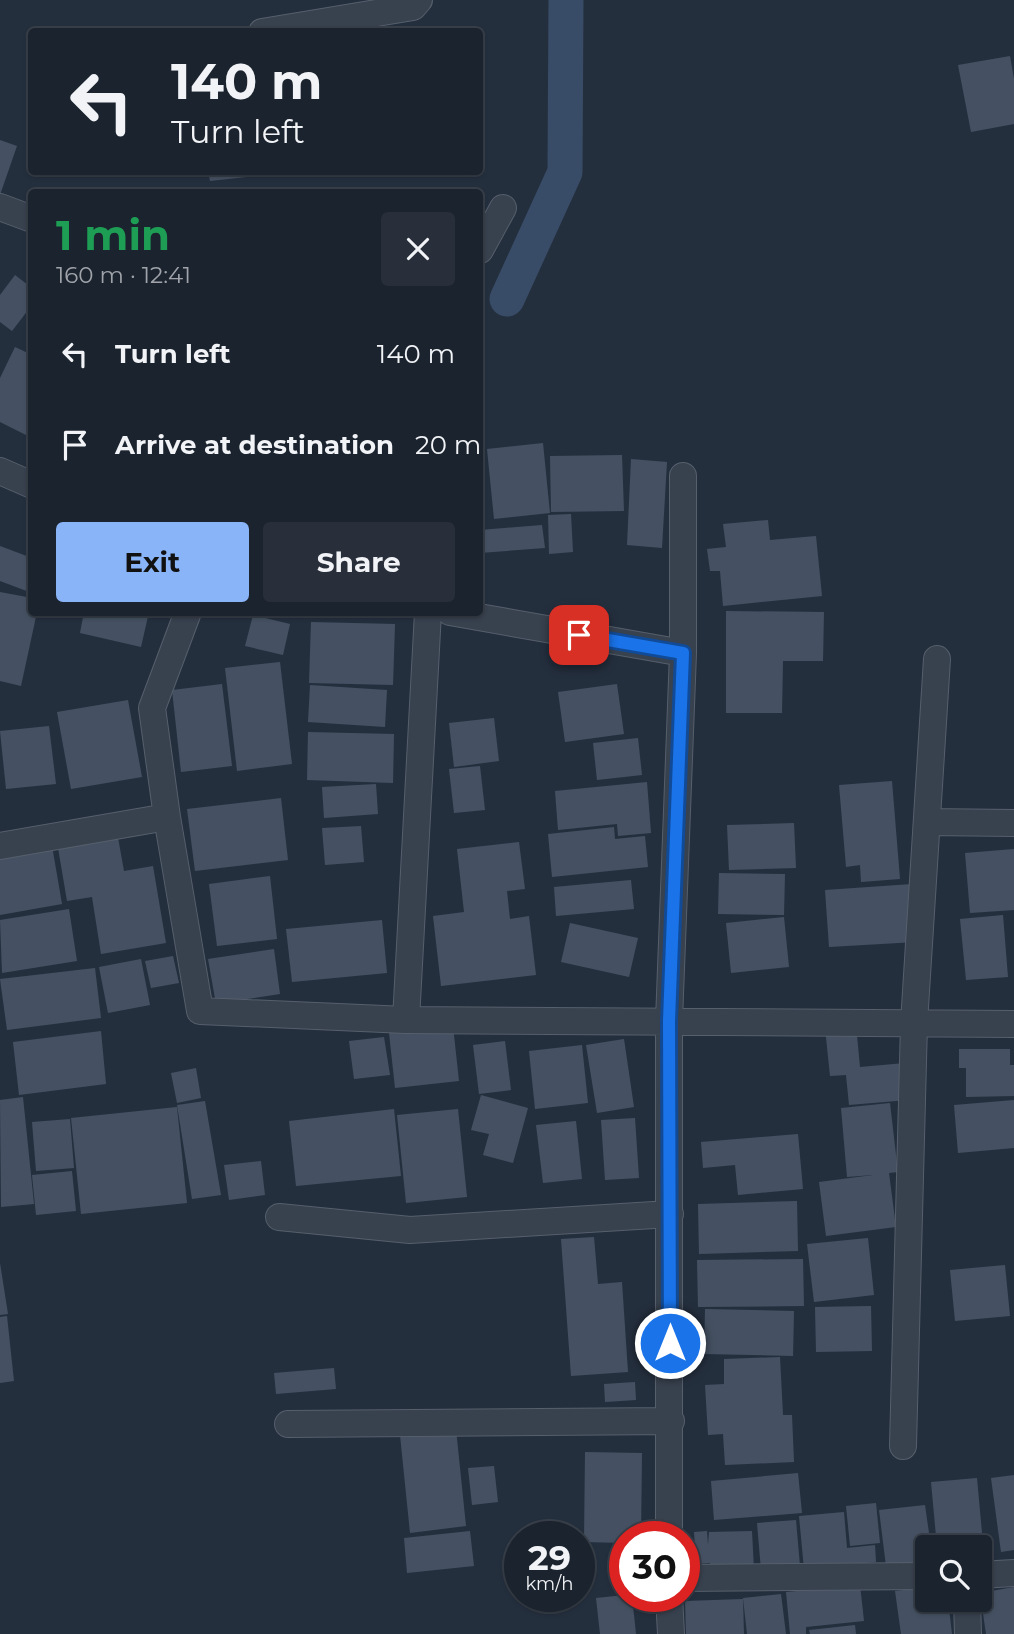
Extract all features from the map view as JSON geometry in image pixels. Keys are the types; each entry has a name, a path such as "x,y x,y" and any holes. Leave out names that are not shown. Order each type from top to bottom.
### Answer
{"street":[{"path":"286,28 413,7 419,0"},
{"path":"0,207 28,218"},
{"path":"483,245 503,208"},
{"path":"0,471 28,483"},
{"path":"669,1521 669,1021 683,653 683,476"},
{"path":"186,616 152,708 167,817 200,1011 407,1020 1014,1024"},
{"path":"407,1020 428,616"},
{"path":"473,616 683,653"},
{"path":"903,1446 915,1023 937,659"},
{"path":"0,846 167,817"},
{"path":"927,822 1014,823"},
{"path":"279,1217 410,1230 670,1214"},
{"path":"288,1424 671,1421"},
{"path":"992,1574 1014,1573"},
{"path":"700,1578 915,1576"},
{"path":"669,1612 670,1634"},
{"path":"967,1612 968,1634"}],"building":[{"path":"1010,56 1014,79 1014,124 971,132 958,65"},
{"path":"0,140 17,146 0,195"},
{"path":"209,175 264,175 210,181"},
{"path":"15,275 28,285 28,310 12,331 0,322 0,295"},
{"path":"15,347 28,353 28,436 0,422 0,378"},
{"path":"543,443 550,513 494,519 487,449"},
{"path":"622,455 624,511 551,512 550,456"},
{"path":"631,459 667,462 662,548 627,545"},
{"path":"571,514 573,552 549,554 548,515"},
{"path":"768,520 770,540 816,536 822,596 723,606 720,571 710,571 707,549 726,547 723,524"},
{"path":"542,525 545,548 483,553 483,530"},
{"path":"0,546 28,556 28,592 0,581"},
{"path":"0,592 28,597 28,616 36,616 21,686 0,681"},
{"path":"726,611 824,612 823,661 783,661 782,713 726,713"},
{"path":"83,616 148,616 141,647 80,633"},
{"path":"253,616 290,624 283,655 245,646"},
{"path":"311,622 395,624 393,685 309,683"},
{"path":"280,662 292,764 237,771 225,668"},
{"path":"222,684 232,766 181,772 172,690"},
{"path":"617,684 624,734 565,742 558,692"},
{"path":"310,685 387,690 385,727 308,722"},
{"path":"128,700 142,777 71,789 57,712"},
{"path":"494,718 499,761 454,767 449,723"},
{"path":"49,726 56,784 6,789 0,731"},
{"path":"308,732 394,734 393,783 307,780"},
{"path":"638,738 642,775 597,780 593,743"},
{"path":"480,766 485,810 454,813 449,769"},
{"path":"892,781 900,879 861,882 860,865 846,867 839,785"},
{"path":"647,782 651,833 618,836 617,824 558,830 555,791"},
{"path":"376,784 378,814 324,818 322,787"},
{"path":"281,798 288,860 195,871 187,809"},
{"path":"794,823 796,868 729,870 727,825"},
{"path":"361,826 364,862 325,865 322,828"},
{"path":"614,827 615,839 645,836 648,867 552,877 548,834"},
{"path":"117,832 124,871 153,866 166,943 101,954 92,897 67,901 57,842"},
{"path":"51,840 62,904 0,915 0,849"},
{"path":"519,842 525,889 507,891 510,919 529,916 536,975 441,986 433,916 464,912 457,849"},
{"path":"1014,849 1014,910 970,913 965,853"},
{"path":"719,873 785,874 784,915 718,914"},
{"path":"270,876 277,939 217,946 209,884"},
{"path":"631,880 634,909 556,916 554,887"},
{"path":"912,884 916,942 829,947 825,890"},
{"path":"69,909 77,961 2,973 0,920"},
{"path":"1003,915 1008,977 966,980 960,919"},
{"path":"784,917 789,967 731,973 726,923"},
{"path":"382,920 387,973 292,982 286,929"},
{"path":"570,923 638,938 629,977 561,962"},
{"path":"274,949 280,994 216,1004 208,959"},
{"path":"173,956 179,983 151,988 145,961"},
{"path":"141,959 150,1005 108,1013 99,967"},
{"path":"95,968 101,1018 7,1030 0,979"},
{"path":"856,1025 860,1067 905,1063 908,1100 849,1105 846,1075 830,1076 825,1028"},
{"path":"453,1026 459,1081 395,1088 389,1033"},
{"path":"101,1031 106,1084 19,1095 13,1042"},
{"path":"384,1037 390,1075 354,1079 349,1041"},
{"path":"624,1039 634,1107 597,1113 586,1045"},
{"path":"505,1041 511,1090 479,1094 473,1045"},
{"path":"582,1045 588,1103 535,1109 529,1051"},
{"path":"959,1049 1010,1049 1010,1065 1014,1065 1014,1096 966,1097 966,1068 959,1068"},
{"path":"196,1068 201,1098 177,1103 171,1073"},
{"path":"481,1095 528,1108 513,1163 483,1155 489,1134 471,1130"},
{"path":"23,1097 34,1204 1,1207 0,1100"},
{"path":"1014,1100 1014,1148 958,1153 954,1105"},
{"path":"205,1101 221,1195 192,1199 177,1105"},
{"path":"890,1103 898,1172 889,1173 896,1227 826,1236 819,1182 873,1175 847,1177 841,1108"},
{"path":"177,1107 187,1203 81,1214 71,1118"},
{"path":"394,1109 401,1176 296,1186 289,1121"},
{"path":"458,1109 467,1197 406,1203 397,1115"},
{"path":"635,1118 639,1178 605,1180 601,1120"},
{"path":"70,1119 74,1168 36,1171 32,1122"},
{"path":"576,1121 582,1179 543,1183 536,1125"},
{"path":"798,1134 803,1189 738,1195 735,1165 703,1168 701,1142"},
{"path":"261,1161 265,1195 229,1200 224,1165"},
{"path":"72,1171 76,1211 36,1215 32,1175"},
{"path":"797,1201 798,1251 699,1254 698,1204"},
{"path":"594,1237 598,1284 622,1282 628,1372 571,1376 561,1239"},
{"path":"868,1238 874,1295 814,1302 807,1244"},
{"path":"803,1259 804,1306 698,1307 697,1260"},
{"path":"0,1263 8,1314 0,1315"},
{"path":"1005,1265 1010,1316 955,1321 950,1270"},
{"path":"871,1306 872,1351 816,1352 815,1307"},
{"path":"705,1309 794,1311 793,1356 704,1354"},
{"path":"7,1316 14,1381 0,1383 0,1317"},
{"path":"780,1357 783,1415 792,1415 794,1462 725,1465 723,1434 708,1435 705,1385 724,1384 724,1359"},
{"path":"334,1368 336,1389 276,1394 274,1373"},
{"path":"635,1382 636,1400 605,1402 604,1384"},
{"path":"456,1429 466,1526 410,1533 400,1435"},
{"path":"585,1452 642,1453 641,1521 609,1521 609,1543 595,1542 595,1521 584,1521"},
{"path":"494,1466 498,1502 472,1505 468,1468"},
{"path":"798,1473 802,1513 714,1520 711,1481"},
{"path":"1014,1475 1014,1550 1001,1552 991,1478"},
{"path":"977,1478 982,1535 936,1535 931,1482"},
{"path":"876,1503 880,1543 850,1546 846,1506"},
{"path":"925,1505 929,1535 915,1535 915,1563 886,1566 879,1510"},
{"path":"844,1512 847,1548 875,1545 876,1562 804,1569 799,1516"},
{"path":"796,1520 800,1566 761,1570 757,1523"},
{"path":"470,1531 474,1566 407,1573 404,1538"},
{"path":"707,1531 708,1545 709,1532 752,1531 754,1570 710,1571 710,1563 700,1564 700,1532"},
{"path":"860,1585 864,1621 806,1627 806,1634 790,1634 786,1592"},
{"path":"1014,1587 1014,1634 986,1634 983,1612 992,1612 992,1591"},
{"path":"915,1589 915,1612 949,1612 952,1634 901,1634 895,1591"},
{"path":"781,1594 786,1634 747,1634 743,1598"},
{"path":"609,1597 609,1612 634,1612 636,1634 600,1634 596,1598"},
{"path":"743,1599 744,1634 686,1634 685,1612 700,1612 700,1600"},
{"path":"855,1625 856,1634 810,1634 809,1630"}],"waterway":[{"path":"507,299 565,172 566,0"}],"route":[{"path":"579,635 683,653 669,1021 670,1343"}]}
